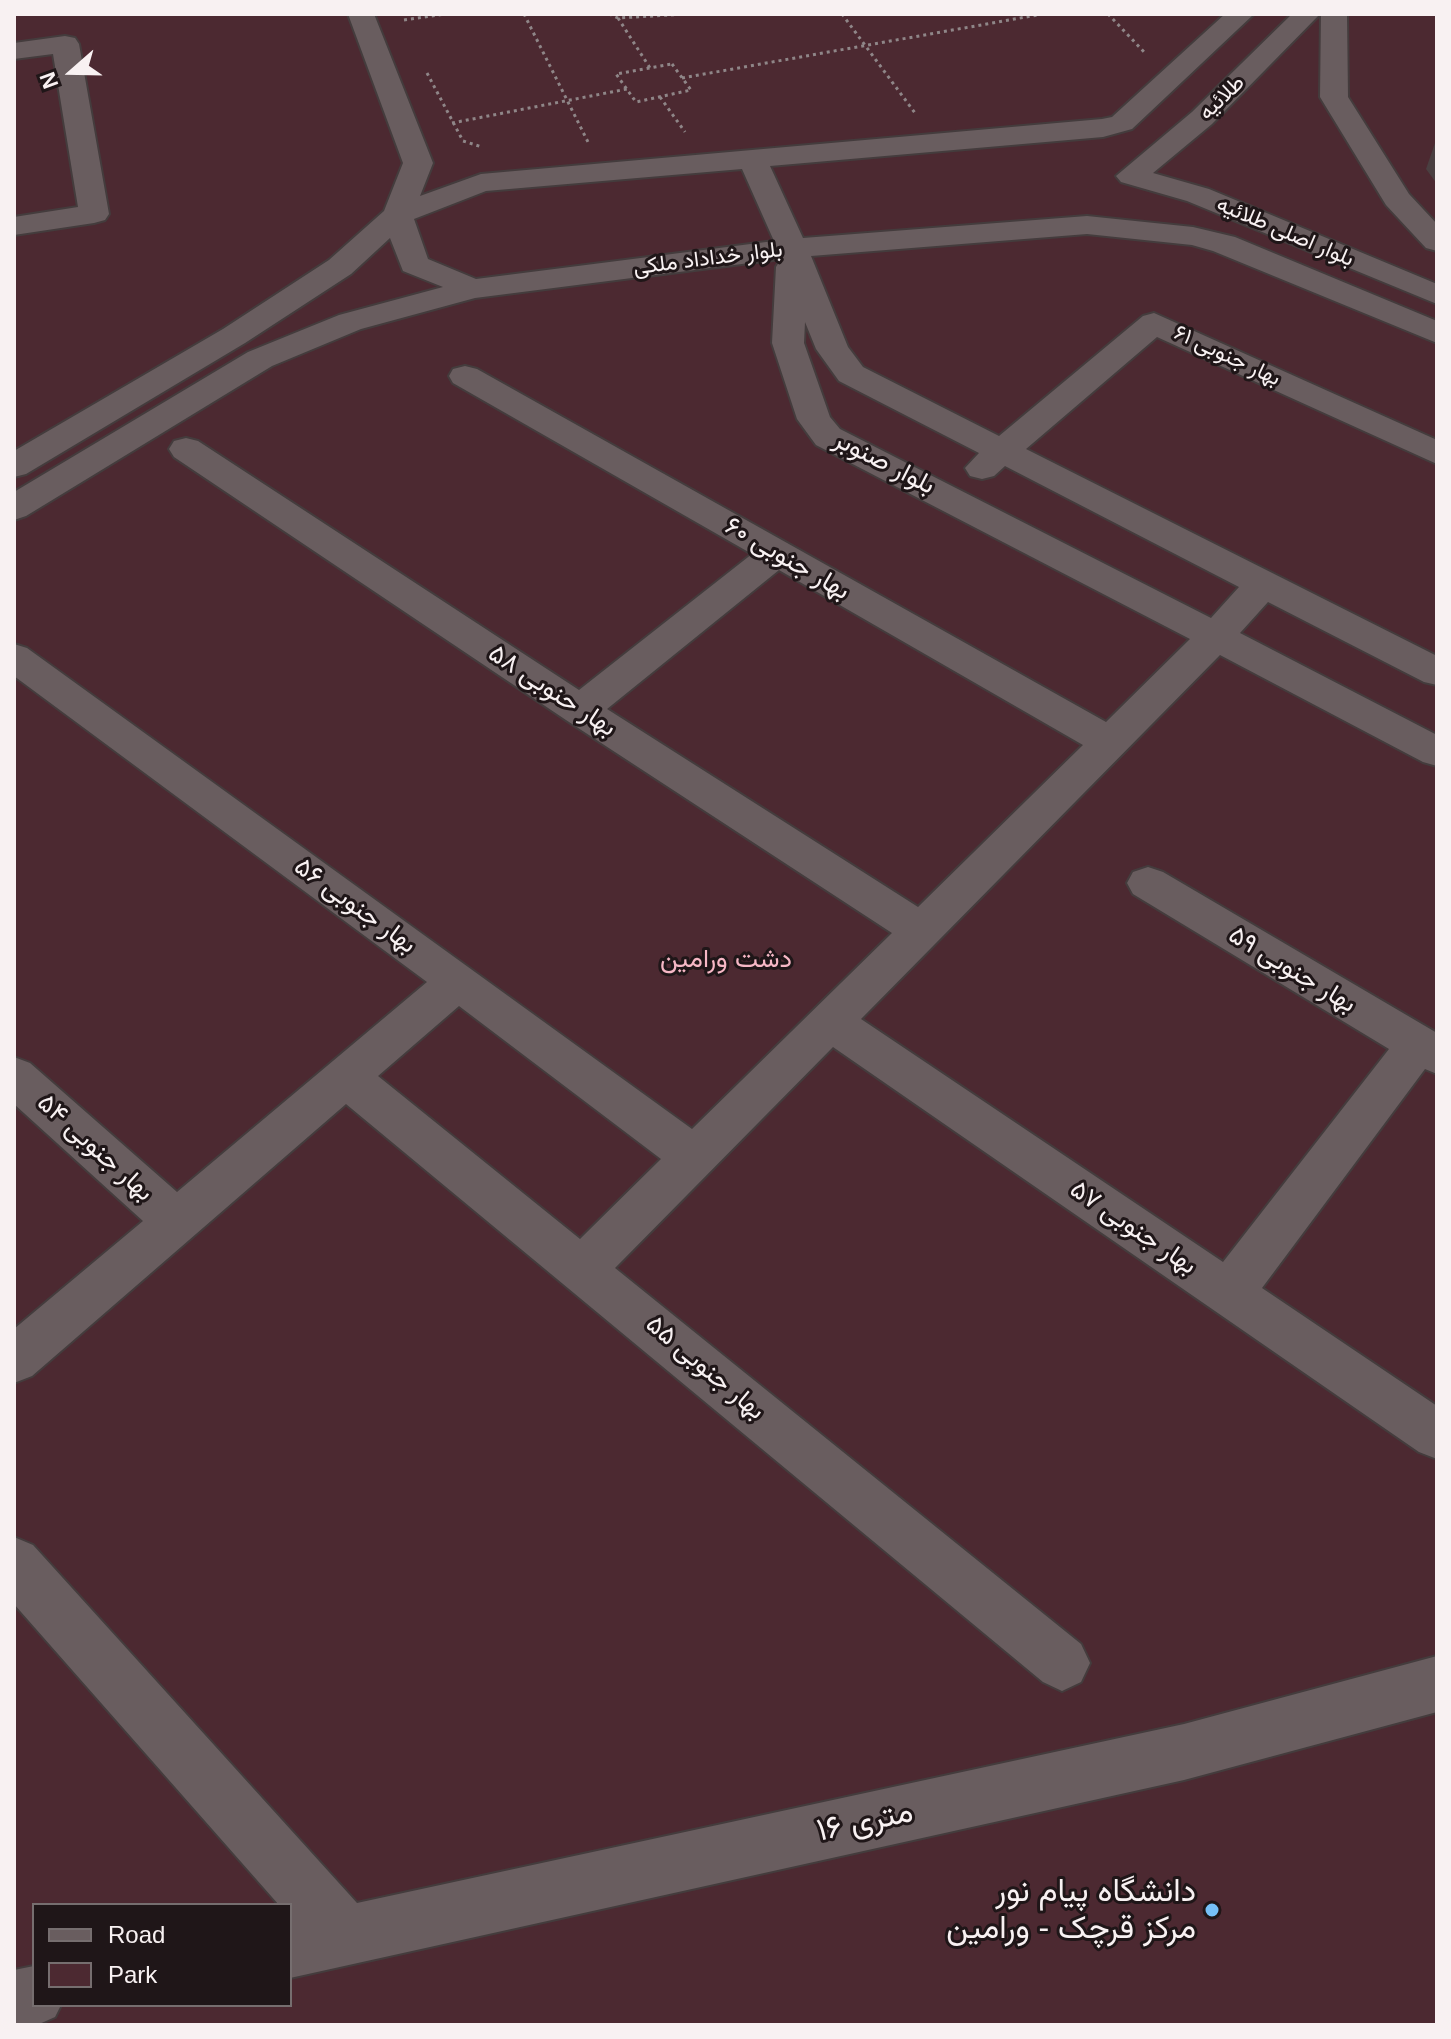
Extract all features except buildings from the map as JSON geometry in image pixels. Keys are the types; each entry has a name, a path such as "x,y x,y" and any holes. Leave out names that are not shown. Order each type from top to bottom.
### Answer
{"street":[{"path":"361,14 418,163 397,215 414,264 473,289"},
{"name":"طلائیه","path":"997,135 1078,132 1122,123 1241,14"},
{"name":"طلائیه","path":"1116,163 1202,118 1307,14"},
{"path":"1334,14 1334,97 1397,199 1437,242"},
{"path":"14,51 65,44 94,214 14,226"},
{"path":"14,466 234,336 340,267 397,215 461,170 752,158 997,135"},
{"name":"بلوار اصلی طلائیه","path":"997,135 1078,145 1437,295"},
{"path":"408,137 461,170"},
{"path":"752,158 832,349 851,374 1437,672"},
{"path":"1087,225 1128,203 1136,191 1116,163"},
{"name":"بلوار خداداد ملکی","path":"14,508 260,359 350,322 473,289 792,248 1087,225 1193,236 1224,244 1437,333"},
{"name":"بلوار صنوبر","path":"792,248 788,343 814,419 828,437 952,498 1437,752"},
{"name":"بهار جنوبی ۶۱","path":"1000,450 1154,323 1437,453"},
{"name":"بهار جنوبی ۶۰","path":"465,376 1110,742"},
{"name":"بهار حنوبی ۵۸","path":"186,449 580,710 921,930"},
{"path":"952,498 1000,450"},
{"path":"580,710 777,553"},
{"path":"583,1268 1216,636 1263,584"},
{"name":"بهار جنوبی ۵۶","path":"14,657 694,1157"},
{"name":"بهار جنوبی ۵۹","path":"1148,883 1428,1050"},
{"path":"14,1360 458,981"},
{"name":"بهار جنوبی ۵۷","path":"830,1021 1437,1435"},
{"path":"1228,1294 1428,1050"},
{"name":"بهار جنوبی ۵۴","path":"14,1076 176,1221"},
{"name":"بهار جنوبی ۵۵","path":"345,1076 1062,1663"},
{"path":"14,1564 347,1937"},
{"name":"۱۶ متری","path":"292,1948 1184,1752 1437,1684"}],"path":[{"path":"397,14 400,21 446,14"},
{"path":"524,14 591,148"},
{"path":"609,14 618,18 687,14"},
{"path":"842,14 917,115"},
{"path":"682,78 1043,14"},
{"path":"1108,14 1155,63"},
{"path":"618,18 650,68"},
{"path":"421,60 463,141 485,148"},
{"path":"672,64 682,78 691,90 636,102 616,74 672,64"},
{"path":"452,123 627,89"},
{"path":"660,97 693,143"}],"green space":[{"name":"دشت ورامین","path":"14,14 1437,14 1437,2025 14,2025"}],"place":[{"name":"دانشگاه پیام نور مرکز قرچک - ورامین","path":"1212,1910"}]}
